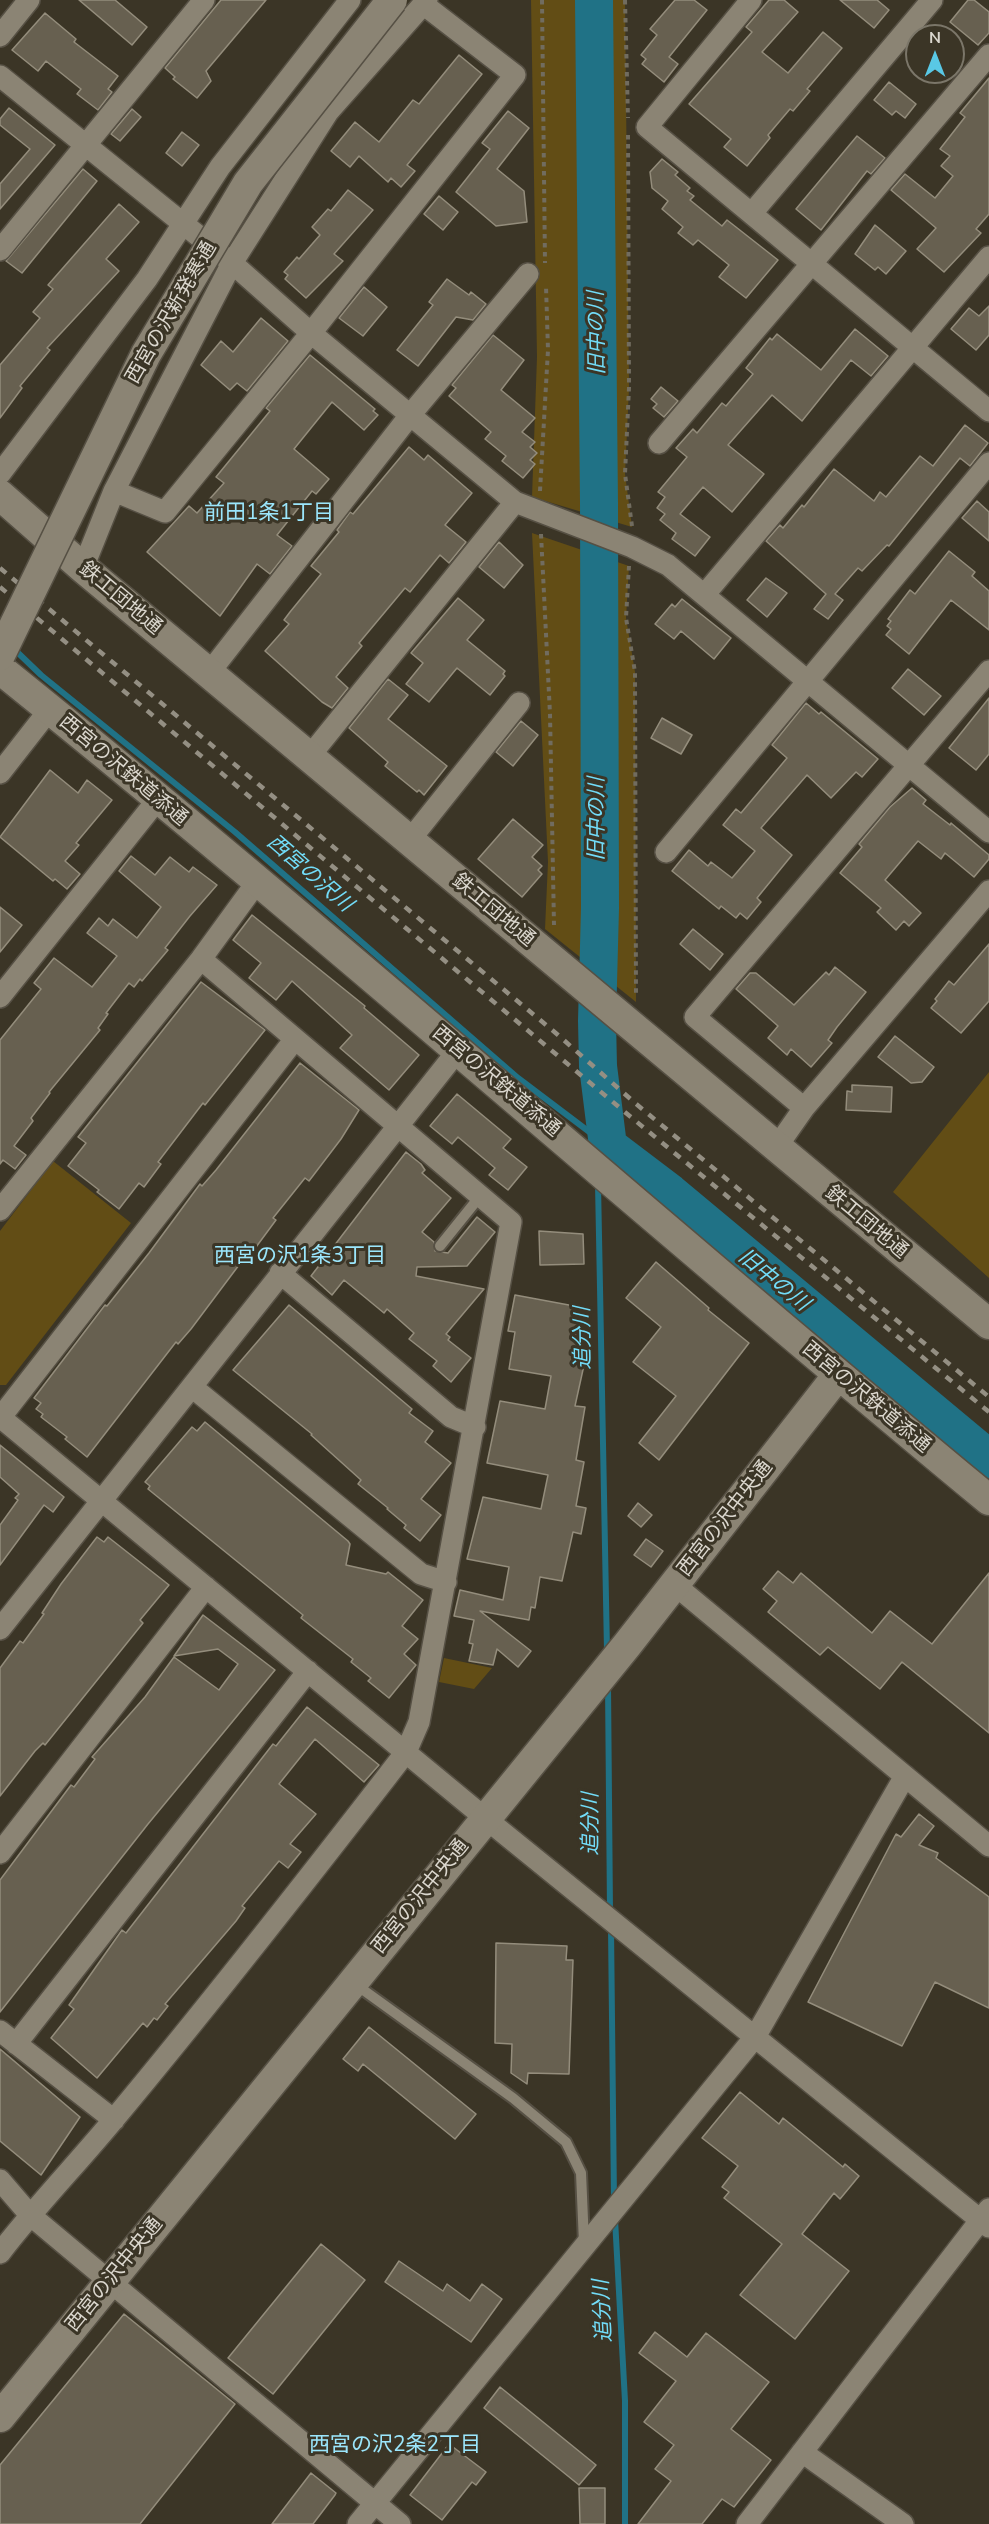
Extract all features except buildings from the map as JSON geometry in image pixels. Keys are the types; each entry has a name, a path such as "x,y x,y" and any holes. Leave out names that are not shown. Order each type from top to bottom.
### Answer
{"street":[{"path":"0,36 29,0"},
{"path":"0,250 204,0"},
{"path":"0,474 147,279 220,167 350,0"},
{"name":"西宮の沢新発寒通","path":"0,655 146,354 248,183 392,0"},
{"path":"751,0 646,127 989,411"},
{"path":"752,213 932,0"},
{"path":"83,568 114,491 232,263 328,112 425,2 515,75 311,333 165,512 114,491"},
{"path":"659,443 989,55"},
{"path":"0,76 232,263 311,333 515,502 626,545 668,565 989,832"},
{"path":"705,594 989,257"},
{"path":"209,673 411,414 540,275"},
{"path":"666,852 989,463"},
{"name":"鉄工団地通","path":"0,495 309,758 989,1324"},
{"path":"309,758 515,502"},
{"name":"西宮の沢鉄道添通","path":"0,669 459,1049 838,1375 989,1500"},
{"path":"804,1108 695,1017 989,671"},
{"path":"409,841 519,704"},
{"path":"0,773 50,710"},
{"path":"0,997 158,800"},
{"path":"0,1210 201,959 257,882"},
{"path":"776,1148 804,1108 989,891"},
{"path":"0,2253 30,2215 114,2120 288,1905 406,1752 420,1722 511,1222 201,959"},
{"path":"295,1039 0,1418 626,1933 986,2218 747,2524"},
{"path":"0,1629 459,1049"},
{"path":"280,1273 451,1417 475,1427"},
{"name":"西宮の沢中央通","path":"0,2417 627,1645 838,1375"},
{"path":"192,1387 421,1574 446,1582"},
{"path":"675,1585 989,1846"},
{"path":"0,1853 206,1587"},
{"path":"114,2120 8,2037 308,1671"},
{"path":"358,2524 755,2037 905,1776"},
{"path":"0,2180 30,2215 400,2524"},
{"path":"802,2452 903,2524"}],"lane":[{"path":"440,1245 481,1195"},
{"path":"352,1982 513,2098 566,2142 580,2173 589,2239"}],"path":[{"path":"542,0 540,275 548,350 542,514 550,714 554,926"},
{"path":"625,0 628,120"},
{"path":"628,132 629,388 625,474 632,527 626,545 626,618 635,672 636,1002 641,1035"}],"shaded area":[{"path":"531,0 625,0 629,388 625,474 632,527 532,497 537,357"},
{"path":"532,533 629,566 626,618 635,672 636,1002 545,929 548,862"},
{"path":"989,1072 989,1278 893,1192"},
{"path":"53,1161 131,1223 6,1385 0,1385 0,1231"},
{"path":"444,1658 492,1668 474,1689 439,1682"}],"waterway":[{"name":"旧中の川","path":"594,0 599,503 600,908 597,1021 598,1066 608,1146 670,1193 989,1459"},
{"name":"西宮の沢川","path":"14,649 41,675 235,832 518,1078 608,1146"},
{"name":"追分川","path":"596,1139 597,1156"},
{"name":"追分川","path":"598,1184 607,1651"},
{"name":"追分川","path":"608,1685 610,1912"},
{"name":"追分川","path":"611,1928 614,2200"},
{"name":"追分川","path":"615,2219 625,2401 625,2524"}],"railway":[{"path":"0,568 558,1035 635,1103 989,1397"},
{"path":"0,587 626,1113 989,1412"}],"district":[{"name":"前田1条1丁目","path":"269,514"},
{"name":"西宮の沢1条3丁目","path":"300,1257"},
{"name":"西宮の沢2条2丁目","path":"395,2446"}]}
